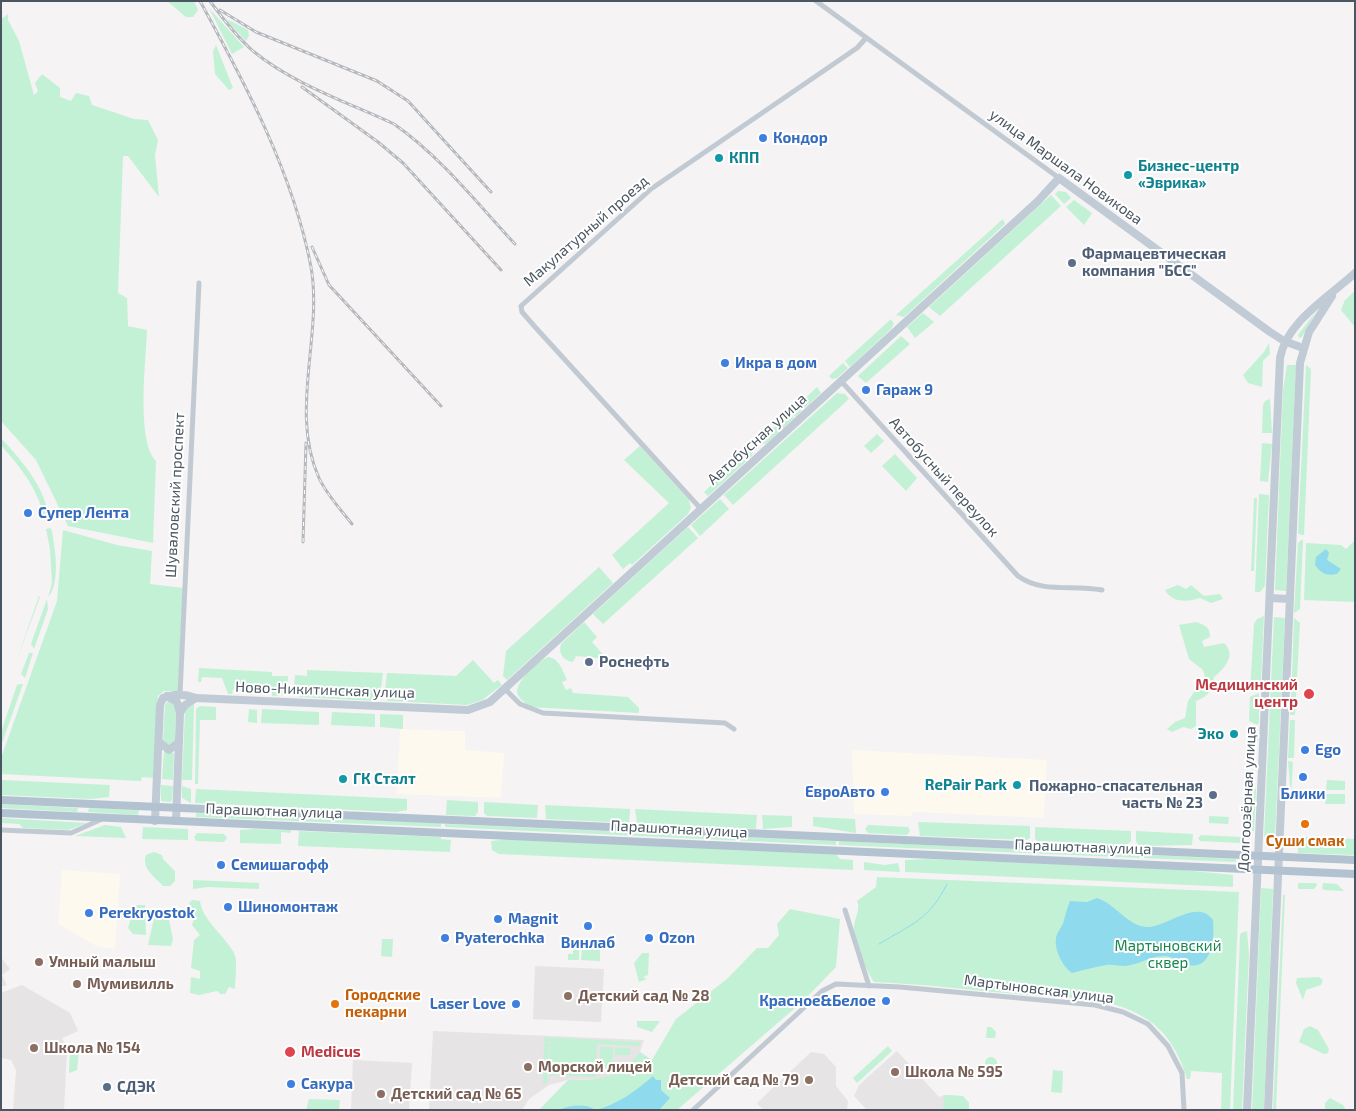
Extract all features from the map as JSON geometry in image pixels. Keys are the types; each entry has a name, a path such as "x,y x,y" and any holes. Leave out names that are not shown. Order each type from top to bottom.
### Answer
{"main road":[{"name":"улица Маршала Новикова","path":"1059,178 1284,341 1303,348"},
{"name":"Автобусная улица","path":"468,710 490,702 1043,196 1059,178"},
{"path":"1284,341 1314,308 1355,273"},
{"path":"1268,1110 1300,363 1309,332 1334,292"},
{"name":"Долгоозёрная улица","path":"1247,1110 1280,362 1284,341"},
{"path":"1270,598 1290,599"},
{"path":"155,821 160,705 163,698 180,694"},
{"name":"Ново-Никитинская улица","path":"180,694 196,698 468,710"},
{"path":"167,696 177,702 180,713 176,821"},
{"path":"180,713 185,705 196,698"},
{"path":"159,742 168,750 179,742"},
{"name":"Парашютная улица","path":"1,800 1355,860"},
{"path":"79,817 84,810 80,803"},
{"name":"Парашютная улица","path":"1,813 1355,874"}],"street":[{"name":"улица Маршала Новикова","path":"816,1 1059,178"},
{"name":"Макулатурный проезд","path":"701,509 536,328 522,312 521,306 650,189 857,48 866,38"},
{"name":"Шуваловский проспект","path":"180,694 199,283"},
{"name":"Автобусный переулок","path":"841,381 1012,570 1033,585 1102,590"},
{"path":"505,688 520,704 543,713 725,723 734,729"},
{"path":"1,830 71,833 102,819"},
{"path":"845,910 869,986"},
{"name":"Мартыновская улица","path":"693,1110 828,987 836,984 1086,1004 1132,1015 1155,1030 1176,1058 1184,1082 1184,1110"}],"shaded area":[{"path":"400,729 465,731 465,750 504,753 501,798 397,794"},
{"path":"852,750 1047,760 1044,818 913,812 912,816 854,814"},
{"path":"62,870 120,874 115,949 98,947 58,924"},
{"path":"1,957 10,969 2,975 7,985 1,987"},
{"name":"Детский сад № 28","path":"535,966 604,969 601,1022 533,1019"},
{"name":"Школа № 154","path":"22,985 70,1013 78,1031 62,1038 67,1049 64,1110 13,1110 16,1070 11,1060 1,1058 1,993"},
{"name":"Морской лицей","path":"433,1031 644,1040 640,1052 632,1062 618,1072 602,1079 568,1080 549,1085 529,1099 522,1110 429,1110"},
{"name":"Школа № 595","path":"897,1051 939,1097 944,1095 963,1096 969,1103 969,1110 867,1110 854,1096 859,1085"},
{"name":"Детский сад № 79","path":"811,1052 824,1054 836,1067 836,1086 848,1101 847,1110 763,1110 757,1103"},
{"name":"Детский сад № 65","path":"353,1060 412,1063 409,1110 351,1110"}],"green space":[{"path":"167,1 194,1 198,10 193,17 186,17"},
{"path":"209,8 244,47 232,54"},
{"path":"8,14 8,20 19,41 34,95 38,91 35,83 42,74 60,88 60,97 71,101 76,93 89,96 92,105 134,119 148,120 158,140 155,155 159,197 128,156 123,156 118,293 127,298 128,326 147,330 144,418 150,451 156,461 153,543 68,526 36,460 1,421 1,19"},
{"path":"229,20 248,30 249,36 246,41 227,21"},
{"path":"216,45 233,88 229,90 215,74 213,51"},
{"path":"1058,191 1066,192 1071,198 1064,204 1055,194"},
{"path":"1051,195 1061,206 940,316 929,307"},
{"path":"1074,200 1092,213 1084,225 1066,207"},
{"path":"1003,219 1005,224 904,317 896,315"},
{"path":"1355,291 1355,327 1341,310 1345,300"},
{"path":"1317,310 1302,337 1299,338 1298,335"},
{"path":"923,313 934,322 915,338 907,327"},
{"path":"891,319 894,324 891,329 850,367 845,361"},
{"path":"901,336 910,344 866,383 858,376"},
{"path":"1269,343 1270,354 1263,361 1262,387 1248,383 1243,375 1264,352"},
{"path":"843,363 848,368 837,378 832,379 829,376"},
{"path":"1287,365 1296,365 1286,591 1275,590 1283,390"},
{"path":"1306,365 1311,369 1304,535 1301,535 1298,533"},
{"path":"817,387 821,393 795,417 791,412"},
{"path":"837,393 845,394 849,399 733,505 724,495"},
{"path":"1270,399 1272,433 1262,433 1263,405 1265,401"},
{"path":"789,413 794,418 767,443 760,445 757,443"},
{"path":"877,434 884,441 871,453 864,446"},
{"path":"1,438 30,472 41,492 48,513 43,514 32,486 1,445"},
{"path":"1262,443 1272,444 1268,482 1260,481"},
{"path":"640,446 689,500 691,508 688,514 632,565 630,563 623,569 612,555 669,503 624,460"},
{"path":"752,447 752,456 708,496 704,492"},
{"path":"895,454 917,478 906,491 882,466"},
{"path":"1259,494 1269,495 1265,586 1260,592 1255,592"},
{"path":"1254,498 1257,498 1254,571 1251,571"},
{"path":"720,499 729,509 700,536 691,525"},
{"path":"688,527 698,538 603,624 593,614"},
{"path":"51,528 56,574 55,583 48,597 52,583 50,549 46,529"},
{"path":"63,530 117,545 152,551 150,584 183,588 178,691 164,691 158,696 153,778 142,777 141,781 1,774 1,758 57,601"},
{"path":"1303,540 1300,609 1294,613 1298,543"},
{"path":"1355,540 1355,602 1304,600 1306,543 1341,545 1346,549"},
{"path":"599,567 613,583 507,680 503,676 506,651"},
{"path":"1178,585 1186,589 1191,585 1204,596 1220,594 1223,599 1211,603 1200,598 1185,601 1176,599 1165,590"},
{"path":"39,596 40,597 16,662"},
{"path":"47,599 48,609 34,649 31,644"},
{"path":"1264,616 1261,683 1250,691 1254,624 1257,619"},
{"path":"1274,617 1285,618 1275,837 1264,837"},
{"path":"1294,618 1300,623 1297,677 1292,677"},
{"path":"584,622 597,637 592,642 607,659 576,656 573,662 566,660 562,656 561,644"},
{"path":"1196,622 1204,625 1209,631 1210,637 1202,641 1204,647 1224,643 1229,652 1228,662 1214,677 1212,686 1205,697 1196,701 1196,726 1191,729 1183,727 1172,732 1167,729 1175,722 1185,718 1188,701 1205,676 1203,670 1189,659 1179,625"},
{"path":"29,653 33,653 25,678 21,674"},
{"path":"548,657 558,662 562,669 567,680 562,682 566,690 571,688 573,693 628,697 639,708 639,713 529,707 518,696 518,687 520,682 539,662"},
{"path":"473,660 494,683 498,680 502,685 482,700 467,705 388,701 384,697 387,673 456,676"},
{"path":"199,668 272,672 272,676 288,676 287,691 284,695 272,696 272,686 253,686 252,695 233,689 232,694 228,694 222,678 202,677 201,682 198,682"},
{"path":"307,670 383,673 380,697 376,701 300,697 294,688 295,675 307,676"},
{"path":"1292,681 1297,681 1295,715 1290,715"},
{"path":"23,684 1,746 1,732 17,685"},
{"path":"1259,693 1259,723 1257,725 1249,721 1250,697"},
{"path":"168,701 176,706 175,743 169,747 163,742 165,705"},
{"path":"194,704 192,780 182,780 185,712 189,705"},
{"path":"200,706 216,707 216,720 200,720 198,784 195,784 196,709"},
{"path":"249,709 257,710 257,723 248,722"},
{"path":"262,709 319,712 319,725 261,723"},
{"path":"332,712 375,714 375,727 331,725"},
{"path":"380,714 403,715 403,729 380,727"},
{"path":"1290,720 1295,720 1294,758 1288,758"},
{"path":"1249,726 1258,735 1258,741 1248,743"},
{"path":"164,751 174,753 173,780 162,779"},
{"path":"1288,761 1293,762 1291,797"},
{"path":"1,780 110,785 109,797 91,799 1,795"},
{"path":"1327,780 1345,781 1345,790 1326,790"},
{"path":"161,785 173,786 172,800 170,802 161,801"},
{"path":"182,786 191,789 191,803 182,798"},
{"path":"1246,788 1256,789 1254,831 1247,828 1245,823"},
{"path":"196,789 407,799 407,810 396,812 195,803"},
{"path":"1326,794 1345,794 1345,804 1325,804"},
{"path":"447,800 478,802 478,812 475,816 446,815"},
{"path":"484,802 538,805 537,818 487,816 484,813"},
{"path":"1,804 78,808 77,812 1,808"},
{"path":"545,805 630,809 629,823 546,819"},
{"path":"89,808 139,810 138,815 88,812"},
{"path":"635,809 757,815 756,829 637,823"},
{"path":"196,813 441,823 441,827 196,817"},
{"path":"762,815 792,816 792,827 763,829"},
{"path":"1209,816 1229,817 1228,824 1209,823"},
{"path":"813,817 855,819 856,833 813,826"},
{"path":"1,818 87,823 68,830 23,828 19,824 1,823"},
{"path":"918,822 1030,826 1030,838 1027,840 920,836"},
{"path":"445,824 836,841 836,845 445,827"},
{"path":"105,825 121,827 126,838 75,836"},
{"path":"868,825 908,827 910,831 907,835 868,833 865,829"},
{"path":"143,827 188,829 188,840 142,839"},
{"path":"1035,827 1131,831 1131,841 1127,845 1038,841 1035,839"},
{"path":"240,830 291,830 291,833 281,832 281,844 240,843"},
{"path":"299,831 441,837 441,839 451,840 450,852 298,846"},
{"path":"1136,831 1193,834 1192,845 1139,846 1136,841"},
{"path":"197,833 224,834 227,838 224,842 196,841 194,837"},
{"path":"1201,835 1241,837 1241,843 1200,841 1198,838"},
{"path":"1303,837 1355,839 1355,855 1298,853 1298,843"},
{"path":"510,839 836,854 840,859 853,860 853,870 499,854 492,850 491,841"},
{"path":"839,841 1236,859 1236,862 839,845"},
{"path":"154,852 162,855 163,859 175,871 175,881 170,886 163,886 145,864 146,855"},
{"path":"928,859 1173,869 1233,875 1233,887 905,872 905,860"},
{"path":"864,862 885,865 898,863 900,872 864,870"},
{"name":"Мартыновский сквер","path":"877,877 1239,892 1230,1110 1221,1110 1222,1073 1191,1071 1190,1079 1187,1079 1181,1061 1172,1044 1160,1030 1145,1018 1116,1005 1067,997 874,982 861,956 854,933 854,924 858,908 857,901 876,887"},
{"path":"193,880 259,883 259,889 208,887 193,889"},
{"path":"1298,883 1316,883 1317,885 1314,889 1298,889"},
{"path":"1323,883 1337,884 1344,891 1324,890 1322,888"},
{"path":"1261,888 1273,889 1264,1110 1252,1110"},
{"path":"1283,895 1285,895 1276,1110 1273,1110"},
{"path":"192,900 200,901 205,915 234,953 236,965 235,989 229,987 225,994 217,991 199,995 190,993 191,977 200,979 200,971 191,968 194,940 200,935 192,925 195,916 189,903"},
{"path":"135,905 145,905 146,935 133,934 128,928"},
{"path":"790,909 840,919 836,967 803,1001 677,1110 539,1110 568,1080 599,1078 616,1073 632,1061 640,1052 652,1060 676,1019 728,978 757,948 768,948 779,935 777,924"},
{"path":"168,915 173,939 171,946 148,945 154,918"},
{"path":"1247,931 1249,954 1242,1110 1233,1110 1240,936 1241,933"},
{"path":"382,939 393,939 392,957 381,956"},
{"path":"573,949 579,949 579,960 568,960 568,954 573,954"},
{"path":"582,949 600,950 600,961 581,960"},
{"path":"642,953 649,953 648,975 643,977 647,979 639,982 634,963"},
{"path":"1319,977 1323,980 1321,985 1306,990 1303,1000 1296,983 1297,978"},
{"path":"637,1021 660,1021 652,1032 637,1027"},
{"path":"1310,1026 1318,1030 1329,1049 1328,1053 1324,1054 1299,1042 1304,1029"},
{"path":"987,1027 991,1027 996,1032 995,1038 986,1038"},
{"path":"544,1037 640,1042 640,1046 597,1044 596,1077 549,1075 550,1043 576,1044 544,1042"},
{"path":"90,1043 91,1046 79,1051 77,1070 69,1073 70,1051"},
{"path":"544,1043 549,1043 547,1084 543,1083"},
{"path":"888,1046 892,1051 857,1083 853,1078"},
{"path":"600,1047 613,1047 612,1068 600,1068"},
{"path":"615,1048 630,1048 630,1055 615,1055"},
{"path":"993,1057 996,1058 996,1068 989,1069 986,1068 985,1061 986,1058"},
{"path":"1053,1070 1063,1071 1062,1093 1051,1092"},
{"path":"944,1095 963,1096 969,1103 969,1110 943,1110"},
{"path":"1330,1098 1343,1105 1346,1110 1325,1110 1325,1103"},
{"path":"309,1099 340,1100 339,1110 306,1110"}],"water":[{"path":"1326,549 1329,553 1327,560 1341,569 1337,574 1324,574 1315,565 1316,557"},
{"path":"1097,898 1110,905 1129,920 1143,927 1158,925 1192,912 1207,914 1213,920 1213,937 1209,955 1202,963 1192,966 1170,957 1161,956 1125,966 1106,965 1072,973 1065,967 1060,958 1056,943 1057,936 1070,901 1087,902"},
{"path":"653,1076 656,1080 661,1080 661,1090 670,1098 659,1110 596,1110 626,1096"},
{"path":"587,1106 596,1110 558,1110 567,1107"}],"waterway":[{"path":"879,944 910,926 926,914 947,884"}],"railway":[{"path":"200,1 251,97 266,130 293,198 303,232 311,267 314,293 306,400 307,427 311,453 322,484 352,524"},
{"path":"210,1 241,39 269,63 321,92 394,124 411,137 458,181 515,244"},
{"path":"220,10 256,32 377,81 408,101 491,192"},
{"path":"302,87 378,142 403,163 501,270"},
{"path":"312,247 329,285 441,406"},
{"path":"303,542 306,443"}],"place":[{"name":"Кондор","path":"763,138"},
{"name":"КПП","path":"719,158"},
{"name":"Бизнес-центр «Эврика»","path":"1128,175"},
{"name":"Фармацевтическая компания \"БСС\"","path":"1072,263"},
{"name":"Икра в дом","path":"725,363"},
{"name":"Гараж 9","path":"866,390"},
{"name":"Супер Лента","path":"28,513"},
{"name":"Роснефть","path":"589,662"},
{"name":"Медицинский центр","path":"1309,694"},
{"name":"Эко","path":"1234,734"},
{"name":"Ego","path":"1305,750"},
{"name":"Блики","path":"1303,777"},
{"name":"ГК Сталт","path":"343,779"},
{"name":"RePair Park","path":"1017,785"},
{"name":"ЕвроАвто","path":"885,792"},
{"name":"Пожарно-спасательная часть № 23","path":"1213,795"},
{"name":"Суши смак","path":"1305,824"},
{"name":"Семишагофф","path":"221,865"},
{"name":"Шиномонтаж","path":"228,907"},
{"name":"Perekryostok","path":"89,913"},
{"name":"Magnit","path":"498,919"},
{"name":"Винлаб","path":"588,926"},
{"name":"Pyaterochka","path":"445,938"},
{"name":"Ozon","path":"649,938"},
{"name":"Умный малыш","path":"39,962"},
{"name":"Мумивилль","path":"77,984"},
{"name":"Детский сад № 28","path":"568,996"},
{"name":"Красное&Белое","path":"886,1001"},
{"name":"Городские пекарни","path":"335,1004"},
{"name":"Laser Love","path":"516,1004"},
{"name":"Школа № 154","path":"34,1048"},
{"name":"Medicus","path":"290,1052"},
{"name":"Морской лицей","path":"528,1067"},
{"name":"Школа № 595","path":"895,1072"},
{"name":"Детский сад № 79","path":"809,1080"},
{"name":"Сакура","path":"291,1084"},
{"name":"СДЭК","path":"107,1087"},
{"name":"Детский сад № 65","path":"381,1094"}]}
